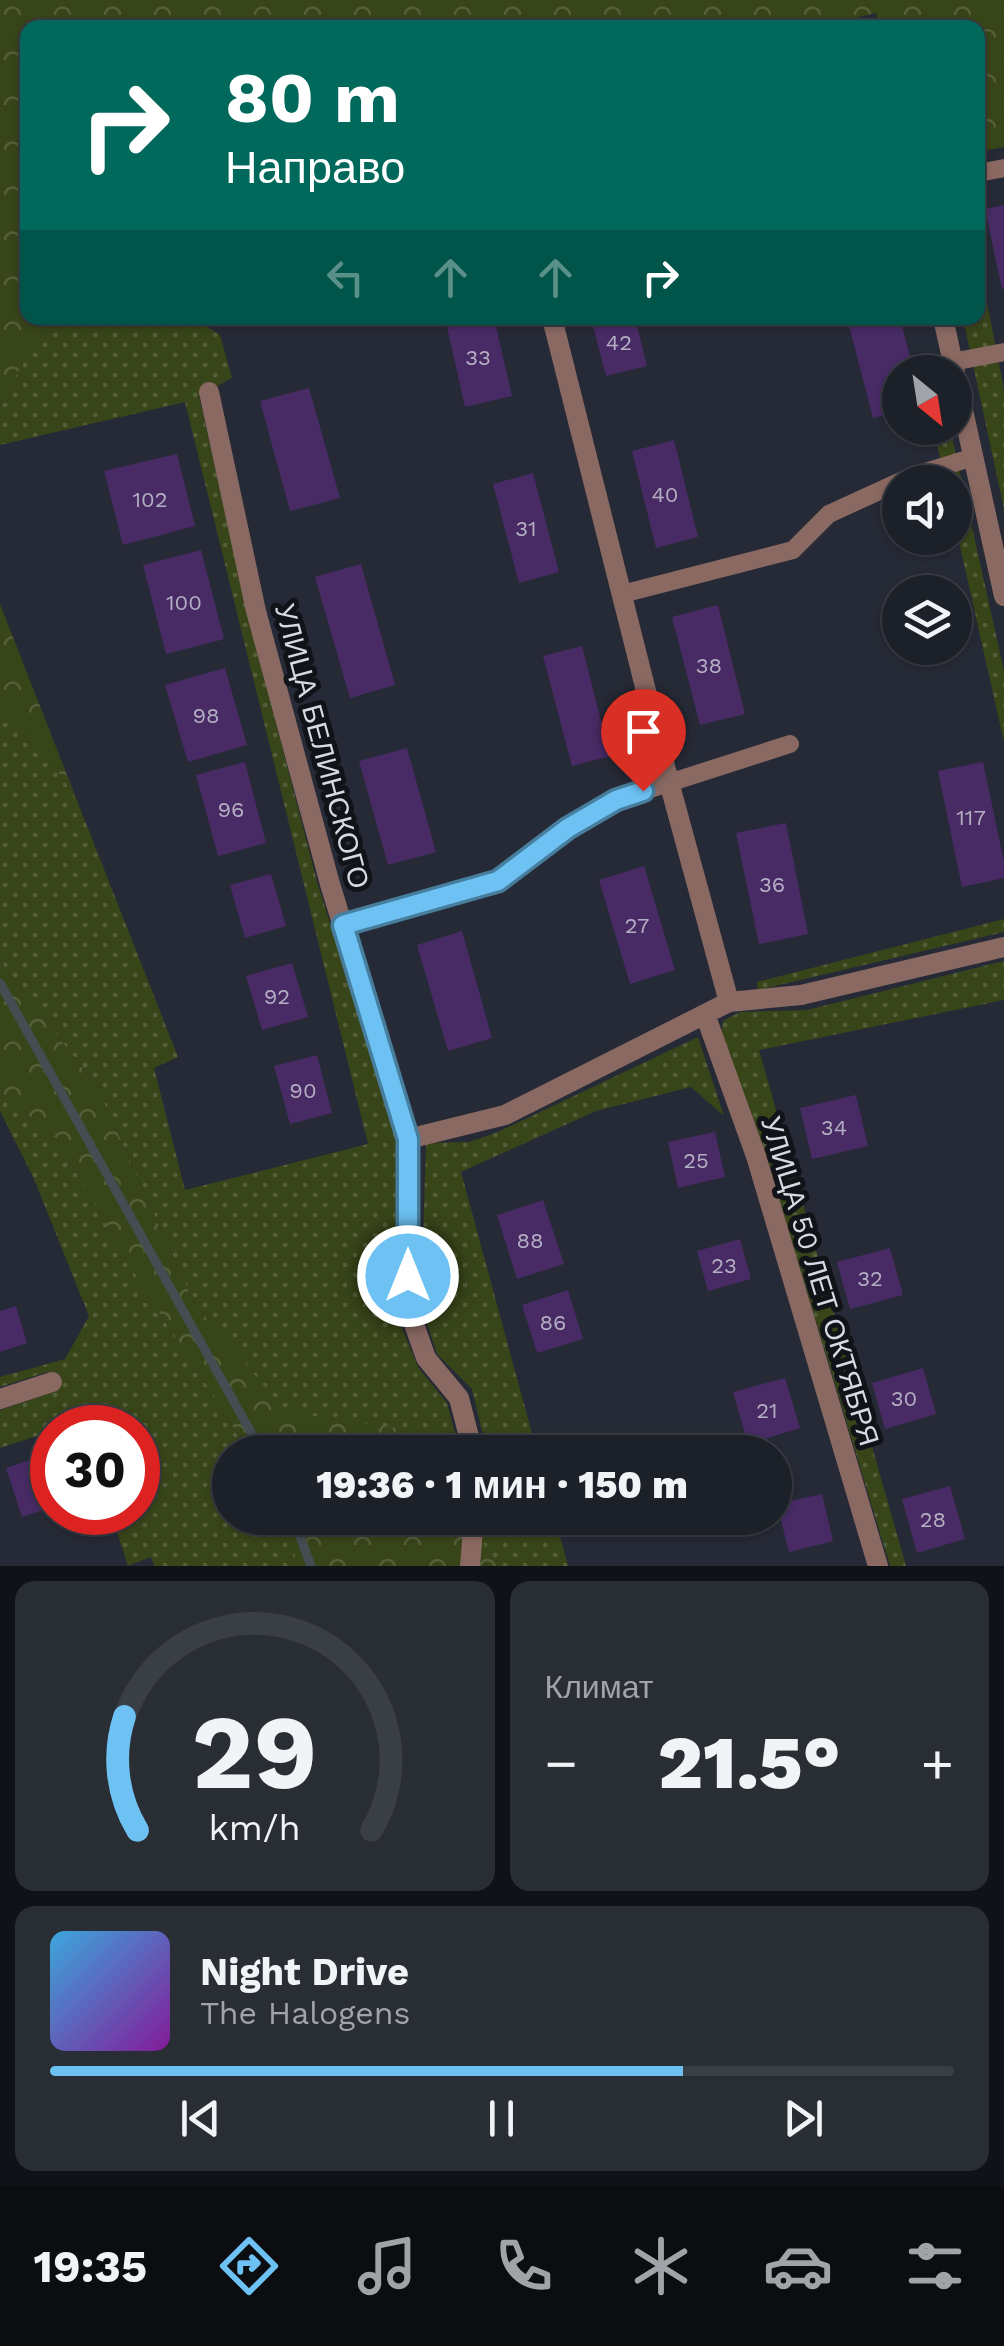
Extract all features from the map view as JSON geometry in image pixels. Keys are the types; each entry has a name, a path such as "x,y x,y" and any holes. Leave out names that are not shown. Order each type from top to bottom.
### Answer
{"street":[{"path":"554,325 729,1002"},
{"path":"944,325 951,355"},
{"name":"УЛИЦА БЕЛИНСКОГО","path":"208,392 256,612 343,925 408,1139 409,1310 426,1358 459,1398 469,1435"},
{"path":"971,445 997,533 1004,596"},
{"path":"408,1139 505,1115 729,1002 801,996 1004,946"},
{"name":"УЛИЦА 50 ЛЕТ ОКТЯБРЯ","path":"704,1014 756,1156 878,1566"},
{"path":"0,1399 52,1382"},
{"path":"470,1566 473,1535"}],"lane":[{"path":"972,363 1004,352"},
{"path":"622,594 793,550 829,514 912,476 974,458"},
{"path":"343,925 498,881 568,828 616,800 790,744"}],"green space":[{"path":"0,0 1004,0 1004,147 985,151 985,20 878,20 876,13 848,20 20,20 20,325 42,325 0,406"},
{"path":"985,293 1004,389 1004,509 965,325 985,325"},
{"path":"42,325 205,325 220,335 232,378 199,396 249,619 318,885 394,1124 399,1153 397,1316 418,1367 447,1403 455,1435 406,1435 402,1429 286,1413 194,1303 97,1087 5,968 0,957 0,708 36,739 76,798 178,1057 154,1068 185,1190 368,1144 185,402 0,445 0,406"},
{"path":"937,445 954,445 958,465 942,465"},
{"path":"972,527 1004,671 1004,742 972,600 972,575 966,575 962,555 972,555"},
{"path":"0,604 76,798 36,739 0,708"},
{"path":"1004,919 1004,932 758,990 757,982"},
{"path":"0,957 97,1087 194,1303 286,1412 403,1429 407,1435 238,1435 144,1289 57,1139 0,1091"},
{"path":"1004,961 1004,1000 759,1050 906,1566 890,1566 766,1156 721,1036 723,1021 740,1012 807,1010"},
{"path":"698,1037 724,1116 691,1087 596,1111 461,1172 532,1435 483,1435 472,1389 437,1354 421,1305 426,1143 469,1142"},
{"path":"0,1091 57,1139 144,1289 238,1435 212,1435 212,1535 287,1535 299,1566 154,1566 151,1557 128,1566 118,1535 160,1535 160,1405 30,1405 30,1438 0,1448 0,1410 56,1391 47,1372 0,1387 0,1377 65,1359 89,1316 34,1179 0,1111"},
{"path":"287,1535 477,1535 499,1566 299,1566"},
{"path":"482,1535 560,1535 568,1566 499,1566 481,1541"}],"building":[{"path":"1004,205 1004,289 1002,289 985,209"},
{"path":"447,325 496,325 512,396 465,407"},
{"path":"593,325 637,325 647,366 606,376"},
{"path":"849,325 902,325 910,355 882,355 882,416 873,418"},
{"path":"309,388 340,498 290,511 260,401"},
{"path":"674,440 698,537 656,548 632,451"},
{"path":"177,454 195,526 123,545 104,471"},
{"path":"533,473 559,572 519,583 493,484"},
{"path":"201,550 224,639 166,654 143,565"},
{"path":"361,564 395,685 350,698 315,577"},
{"path":"718,605 745,714 700,725 672,617"},
{"path":"582,646 610,756 572,766 543,656"},
{"path":"225,668 247,745 188,762 165,685"},
{"path":"407,748 436,852 388,865 359,761"},
{"path":"245,762 266,843 218,856 196,775"},
{"path":"983,762 1004,878 962,887 938,771"},
{"path":"786,823 808,934 759,944 736,833"},
{"path":"644,866 675,970 630,984 599,880"},
{"path":"271,874 286,926 245,938 230,885"},
{"path":"462,931 492,1038 448,1051 417,945"},
{"path":"292,963 308,1017 262,1030 246,976"},
{"path":"317,1055 332,1113 290,1124 274,1066"},
{"path":"856,1095 868,1146 812,1159 800,1108"},
{"path":"715,1132 725,1177 678,1188 668,1142"},
{"path":"543,1200 564,1264 517,1279 497,1215"},
{"path":"740,1239 751,1279 708,1291 697,1251"},
{"path":"890,1248 903,1295 850,1309 837,1262"},
{"path":"568,1290 583,1339 537,1353 522,1305"},
{"path":"16,1306 27,1343 0,1352 0,1311"},
{"path":"923,1368 936,1414 885,1429 872,1383"},
{"path":"785,1378 800,1428 777,1435 745,1435 733,1392"},
{"path":"30,1460 30,1514 22,1517 6,1468"},
{"path":"950,1486 965,1539 917,1553 902,1499"},
{"path":"822,1494 833,1541 789,1552 785,1535 792,1535 792,1501"}],"waterway":[{"path":"0,983 253,1435"},
{"path":"299,1535 311,1566"}],"route":[{"path":"408,1276 408,1139 343,925 498,881 568,828 616,800 643,791"}]}
